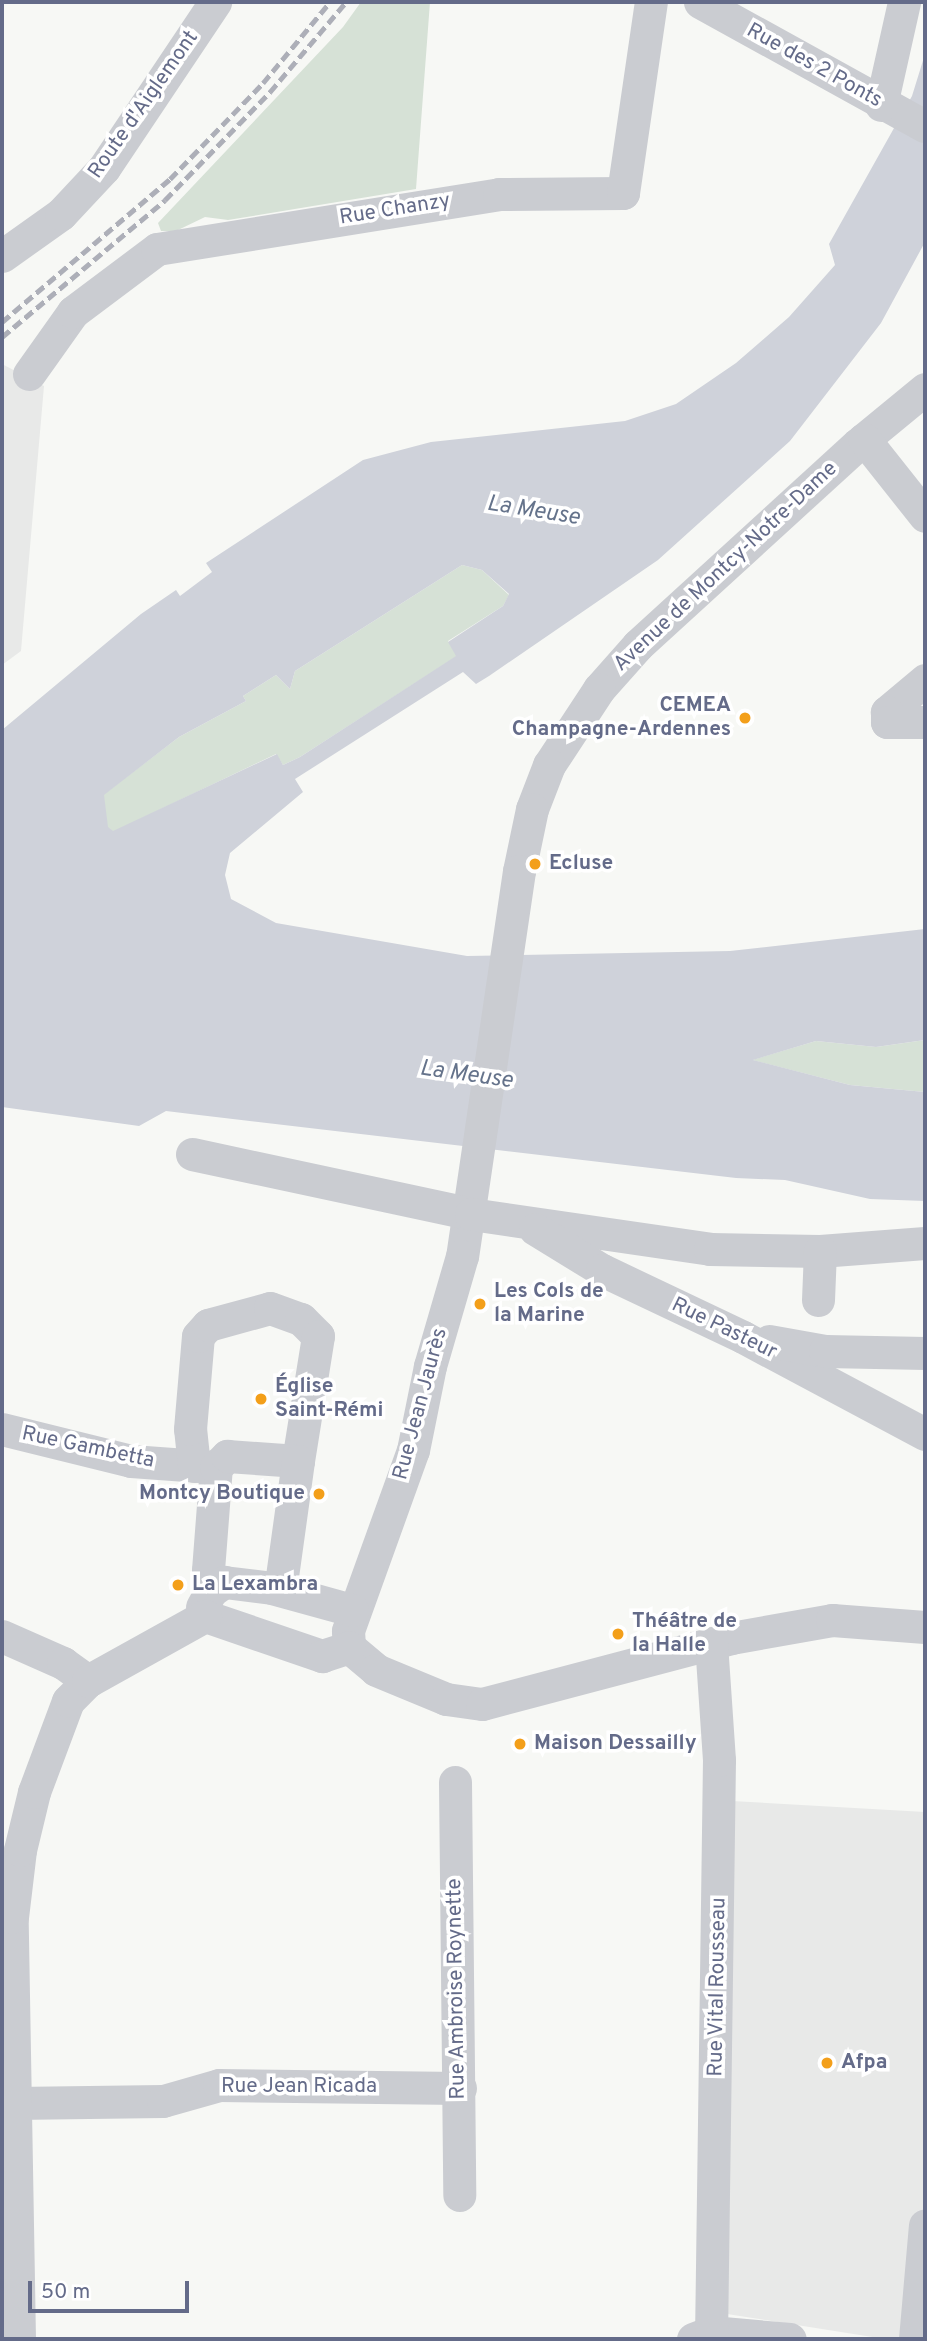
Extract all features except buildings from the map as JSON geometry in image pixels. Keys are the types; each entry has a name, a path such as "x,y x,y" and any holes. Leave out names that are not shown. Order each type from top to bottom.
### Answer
{"street":[{"name":"Route d'Aiglemont","path":"2,256 61,214 104,168 215,2"},
{"name":"Rue Chanzy","path":"29,374 73,312 157,249 499,194 623,193 651,2"},
{"name":"Rue des 2 Ponts","path":"701,2 886,107 925,126"},
{"path":"886,107 904,2"},
{"name":"Avenue de Montcy-Notre-Dame","path":"510,927 532,809 549,765 599,689 673,612 864,439 925,390"},
{"path":"864,439 925,516"},
{"path":"925,680 887,712 887,722 925,722"},
{"name":"Rue Jean Jaurès","path":"350,1630 414,1451 430,1366 473,1201 510,927"},
{"path":"192,1154 473,1201 524,1222 710,1250 820,1251 925,1243"},
{"name":"Rue Pasteur","path":"524,1222 602,1270 743,1337 925,1434"},
{"path":"818,1300 820,1251"},
{"path":"208,1604 205,1467 190,1429 198,1336 208,1325 270,1308 301,1319 318,1336 280,1590"},
{"path":"743,1337 825,1351 925,1353"},
{"name":"Rue Gambetta","path":"2,1429 131,1461 205,1467"},
{"path":"205,1467 227,1456 298,1461"},
{"path":"19,2339 8,2145 14,2103 12,1917 20,1850 56,1726 68,1701 88,1681 208,1604 224,1582 280,1590 350,1630 397,1680 446,1699 482,1704 711,1643 832,1620 925,1627"},
{"path":"208,1604 322,1656 350,1630"},
{"path":"2,1636 63,1663 88,1681"},
{"name":"Rue Vital Rousseau","path":"705,2337 719,1760 711,1643"},
{"name":"Rue Ambroise Roynette","path":"455,1782 460,2195"},
{"name":"Rue Jean Ricada","path":"14,2103 163,2101 219,2085 460,2088"},
{"path":"915,2339 925,2225"},
{"path":"705,2337 790,2339"}],"shaded area":[{"path":"361,2 430,2 416,189 228,220 205,217 176,231 161,231 158,223 343,27"},
{"path":"2,364 44,386 21,651 2,665"},
{"path":"462,565 482,570 509,595 503,606 448,641 457,656 300,757 283,765 276,754 113,832 107,827 103,795 179,737 246,701 243,696 276,675 290,689 295,671"},
{"path":"925,1040 925,1092 850,1085 752,1060 816,1041 876,1047"},
{"name":"Afpa","path":"732,1801 925,1812 925,2339 885,2339 727,2314"}],"water":[{"name":"La Meuse","path":"925,54 925,242 881,323 790,441 658,560 489,676 476,684 463,672 295,779 303,792 230,853 225,875 231,899 276,923 467,956 730,951 925,929 925,1040 876,1047 816,1041 753,1060 850,1085 925,1092 925,1201 870,1199 785,1180 736,1178 166,1111 139,1126 2,1107 2,730 141,614 176,590 180,596 212,572 206,563 363,460 431,442 625,421 676,404 736,363 789,317 835,265 829,244 912,96","holes":["462,565 482,570 509,594 503,606 448,642 456,656 300,757 283,765 277,754 113,831 108,827 104,795 179,737 246,701 243,696 276,675 290,689 295,671"]}],"railway":[{"path":"2,322 170,179 263,83 330,2"},
{"path":"2,337 165,200 270,92 346,2"}],"place":[{"name":"CEMEA Champagne-Ardennes","path":"745,718"},
{"name":"Ecluse","path":"535,864"},
{"name":"Les Cols de la Marine","path":"480,1304"},
{"name":"Église Saint-Rémi","path":"261,1399"},
{"name":"Montcy Boutique","path":"319,1494"},
{"name":"La Lexambra","path":"178,1585"},
{"name":"Théâtre de la Halle","path":"618,1634"},
{"name":"Maison Dessailly","path":"520,1744"},
{"name":"Afpa","path":"827,2063"}]}
